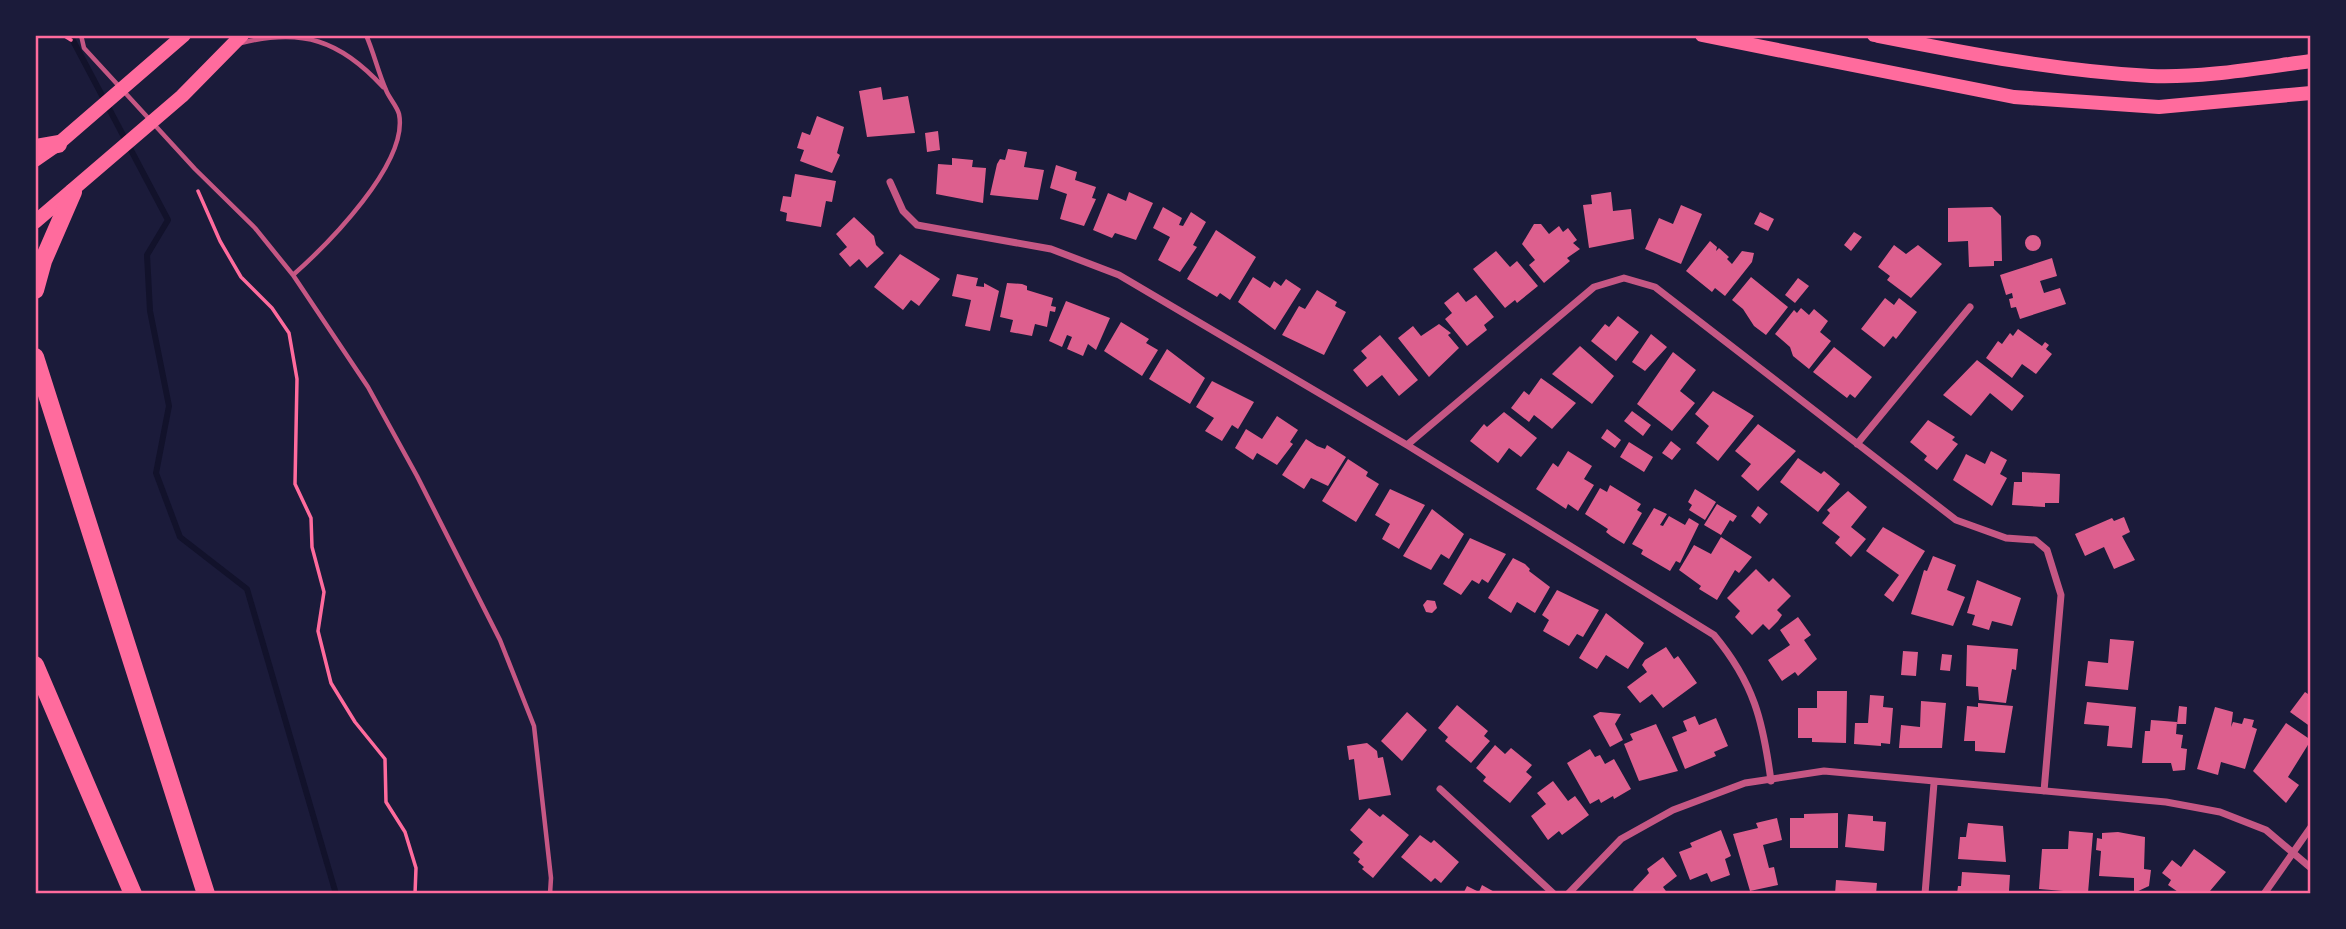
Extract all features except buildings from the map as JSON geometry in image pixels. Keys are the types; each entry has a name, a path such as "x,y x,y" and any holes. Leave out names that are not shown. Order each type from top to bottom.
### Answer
{"highway":[{"path":"35,148 58,144"},
{"path":"35,290 43,261 73,192"},
{"path":"35,357 206,894"},
{"path":"35,665 133,894"}],"main road":[{"path":"35,160 58,144 184,35"},
{"path":"1702,35 2014,97 2159,107 2311,93"},
{"path":"1874,35 2018,63 2152,76 2199,74 2311,61"},
{"path":"35,222 182,96 238,40"}],"street":[{"path":"890,182 903,211 917,225 1051,249 1119,275 1407,445 1714,635 1735,660 1752,692 1764,727 1771,781"},
{"path":"1407,445 1594,287 1624,278 1655,287 1956,520 2006,538 2035,540 2047,550 2060,595 2044,791"},
{"path":"1857,444 1970,307"},
{"path":"1568,894 1621,839 1673,810 1745,783 1824,771 2166,802 2220,812 2266,830 2311,868"},
{"path":"1925,894 1934,783"},
{"path":"1440,789 1554,894"},
{"path":"2264,894 2311,827"}],"lane":[{"path":"81,35 84,48 195,169 255,228 293,275 368,387 417,476 500,640 534,726 551,878 550,894"},
{"path":"238,40 281,35 304,37 359,60 386,90"},
{"path":"293,275 320,251 375,187 396,143 399,114 386,90 366,35"}],"path":[{"path":"195,169 203,204 220,241 241,277 272,308 289,333 297,379 295,484 311,518 312,547 324,593 318,631 331,683 355,722 385,759 386,802 405,832 416,868 415,894"}],"waterway":[{"path":"70,35 168,220 147,255 150,311 169,406 156,473 180,537 247,589 336,894"}]}
